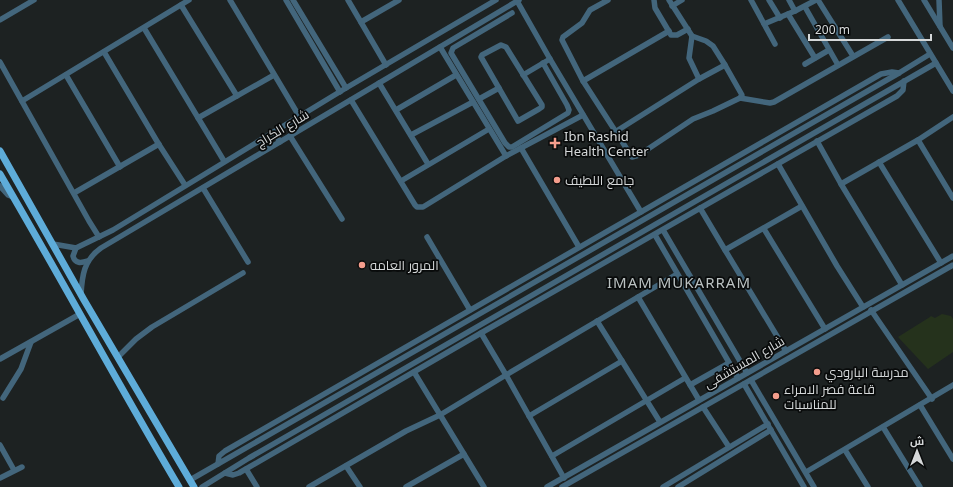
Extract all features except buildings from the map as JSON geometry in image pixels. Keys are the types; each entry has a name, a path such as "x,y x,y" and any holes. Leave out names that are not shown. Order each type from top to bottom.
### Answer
{"main road":[{"path":"1,154 81,295 194,487"},
{"path":"0,174 152,443 179,487"}],"street":[{"path":"21,0 24,6"},
{"path":"0,20 34,0"},
{"path":"22,101 189,0"},
{"path":"230,0 299,116"},
{"path":"287,0 340,92"},
{"path":"293,0 346,88"},
{"path":"348,0 386,65"},
{"path":"361,22 399,0"},
{"path":"88,261 79,262 75,260 73,253 76,248 99,237 299,116 496,0"},
{"path":"608,0 590,10 582,23 563,37 562,44 615,132 632,157 635,157 694,119 740,98 770,103 774,102 852,56 888,37"},
{"path":"654,0 655,8 671,35 677,35 688,29"},
{"path":"669,0 692,36 689,58 698,79"},
{"path":"672,6 682,0"},
{"path":"751,0 775,44"},
{"path":"769,0 780,18"},
{"path":"789,0 795,11"},
{"path":"764,24 817,0 852,56"},
{"path":"898,0 953,91"},
{"path":"924,0 953,48"},
{"path":"938,0 940,26"},
{"path":"518,1 550,59 641,212"},
{"name":"شارع الكراج","path":"81,295 82,280 88,261 95,252 518,1"},
{"path":"807,4 829,50 838,65"},
{"path":"181,5 237,96"},
{"path":"506,156 489,129 476,100 451,53 453,48 512,13"},
{"path":"788,14 815,58"},
{"path":"144,28 224,162"},
{"path":"584,81 669,31"},
{"path":"692,36 706,41 713,46 742,95 740,98"},
{"path":"501,45 506,47 541,103 542,107 518,121 498,88 481,57 497,46 501,45"},
{"path":"440,47 456,75 476,100 509,147 512,147 568,114 568,105 543,63"},
{"path":"805,64 829,50"},
{"path":"104,52 185,185"},
{"path":"190,480 860,96 930,54"},
{"path":"523,75 550,59"},
{"path":"0,62 99,237"},
{"path":"202,487 249,458 936,63"},
{"path":"615,132 698,79 725,65"},
{"path":"218,464 219,456 225,451 579,247 881,74 892,72 899,73"},
{"path":"66,74 120,167"},
{"path":"198,118 274,75"},
{"path":"396,110 456,75"},
{"path":"225,473 235,475 246,469 897,96 903,90 904,81"},
{"path":"379,83 428,164"},
{"path":"411,135 498,88"},
{"path":"860,96 864,104"},
{"path":"351,100 417,207 423,207 506,156 583,115"},
{"path":"841,184 918,140 953,117"},
{"path":"401,180 489,129"},
{"path":"274,132 280,142"},
{"path":"290,136 342,219"},
{"path":"918,140 953,198"},
{"path":"818,141 841,184 902,285"},
{"path":"74,193 159,144"},
{"path":"521,148 579,247"},
{"path":"748,151 752,158"},
{"path":"880,162 941,263"},
{"path":"778,164 863,307"},
{"path":"756,167 760,174"},
{"path":"0,186 8,195 13,197"},
{"path":"203,188 248,262"},
{"path":"674,202 679,211"},
{"path":"724,250 764,229 802,206"},
{"path":"700,208 786,351"},
{"path":"764,229 825,329"},
{"path":"663,230 747,373"},
{"path":"603,234 608,240"},
{"path":"655,234 738,378"},
{"path":"427,237 470,310"},
{"path":"53,244 76,248"},
{"name":"شارع المستشفى","path":"547,487 953,256"},
{"name":"شارع المستشفى","path":"562,487 953,264"},
{"path":"578,269 582,276"},
{"path":"118,357 136,339 152,327 243,273"},
{"path":"309,487 406,431 440,415 677,274"},
{"path":"638,297 699,400"},
{"path":"871,310 932,399"},
{"path":"0,358 80,314"},
{"path":"705,321 713,315"},
{"path":"844,318 847,324"},
{"path":"597,321 646,402 660,422"},
{"path":"451,331 456,339"},
{"path":"481,333 564,478"},
{"path":"3,398 23,365 31,342"},
{"path":"529,416 622,361"},
{"path":"690,385 729,363"},
{"path":"375,365 379,372"},
{"path":"414,372 484,487"},
{"path":"552,456 685,378"},
{"path":"385,380 389,387"},
{"path":"751,380 814,487"},
{"path":"744,384 804,487"},
{"path":"806,472 953,386"},
{"path":"920,405 953,459"},
{"path":"703,407 729,447"},
{"path":"298,409 302,416"},
{"path":"663,487 768,424"},
{"path":"307,425 311,432"},
{"path":"883,427 920,487"},
{"path":"678,487 771,430"},
{"path":"630,439 634,446"},
{"path":"0,445 14,470"},
{"path":"244,449 249,458"},
{"path":"845,450 868,487"},
{"path":"406,487 464,454"},
{"path":"791,464 798,460"},
{"path":"0,478 22,466"},
{"path":"346,466 360,487"},
{"path":"246,469 257,487"}],"green space":[{"path":"942,314 951,316 953,319 953,352 928,369 898,337 931,316 935,318"}],"place":[{"name":"Ibn Rashid Health Center","path":"555,143"},
{"name":"جامع اللطیف","path":"557,180"},
{"name":"المرور العامه","path":"362,265"},
{"name":"مدرسة البارودي","path":"817,372"},
{"name":"قاعة فصر الامراء للمناسبات","path":"776,396"}],"district":[{"name":"IMAM MUKARRAM","path":"679,283"}]}
